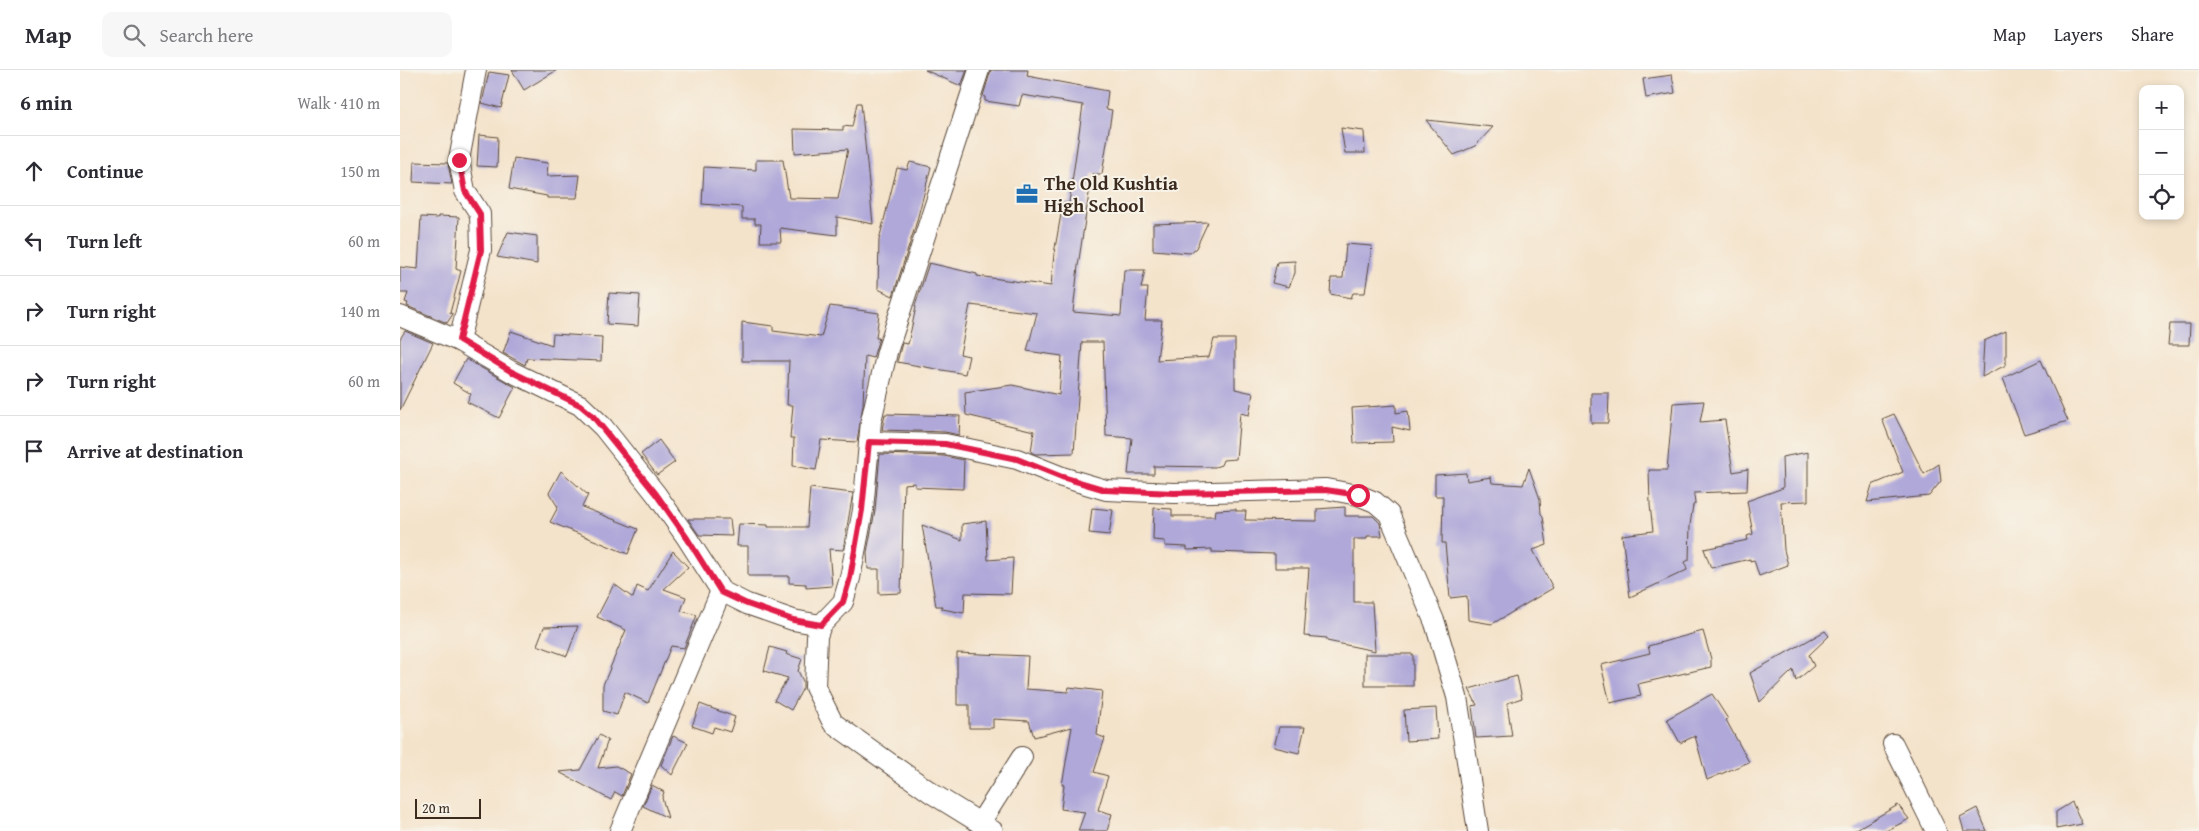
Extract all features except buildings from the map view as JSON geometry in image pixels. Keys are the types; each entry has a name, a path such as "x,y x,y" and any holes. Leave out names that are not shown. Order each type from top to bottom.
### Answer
{"street":[{"path":"459,340 481,250 480,214 465,191 459,160 476,70"},
{"path":"980,70 887,352 871,421 862,510 850,578 843,602 821,625 817,636 815,687 832,723 933,794 987,827 1022,757"},
{"path":"400,316 459,340 512,372 580,405 592,415 656,494 687,538 721,592 747,604 793,620 821,625"},
{"path":"869,442 945,444 1017,459 1062,477 1106,490 1174,493 1326,490 1358,495 1375,502 1389,514 1435,623 1457,697 1478,831"},
{"path":"620,831 721,592"},
{"path":"1893,744 1936,831"}],"place":[{"name":"The Old Kushtia High School","path":"1027,194"}],"route":[{"path":"459,160 465,191 480,214 481,250 459,340 512,372 580,405 592,415 656,494 687,538 721,592 747,604 793,620 821,625 843,602 850,578 862,510 869,442 945,444 1017,459 1062,477 1106,490 1174,493 1326,490 1358,495"}]}
